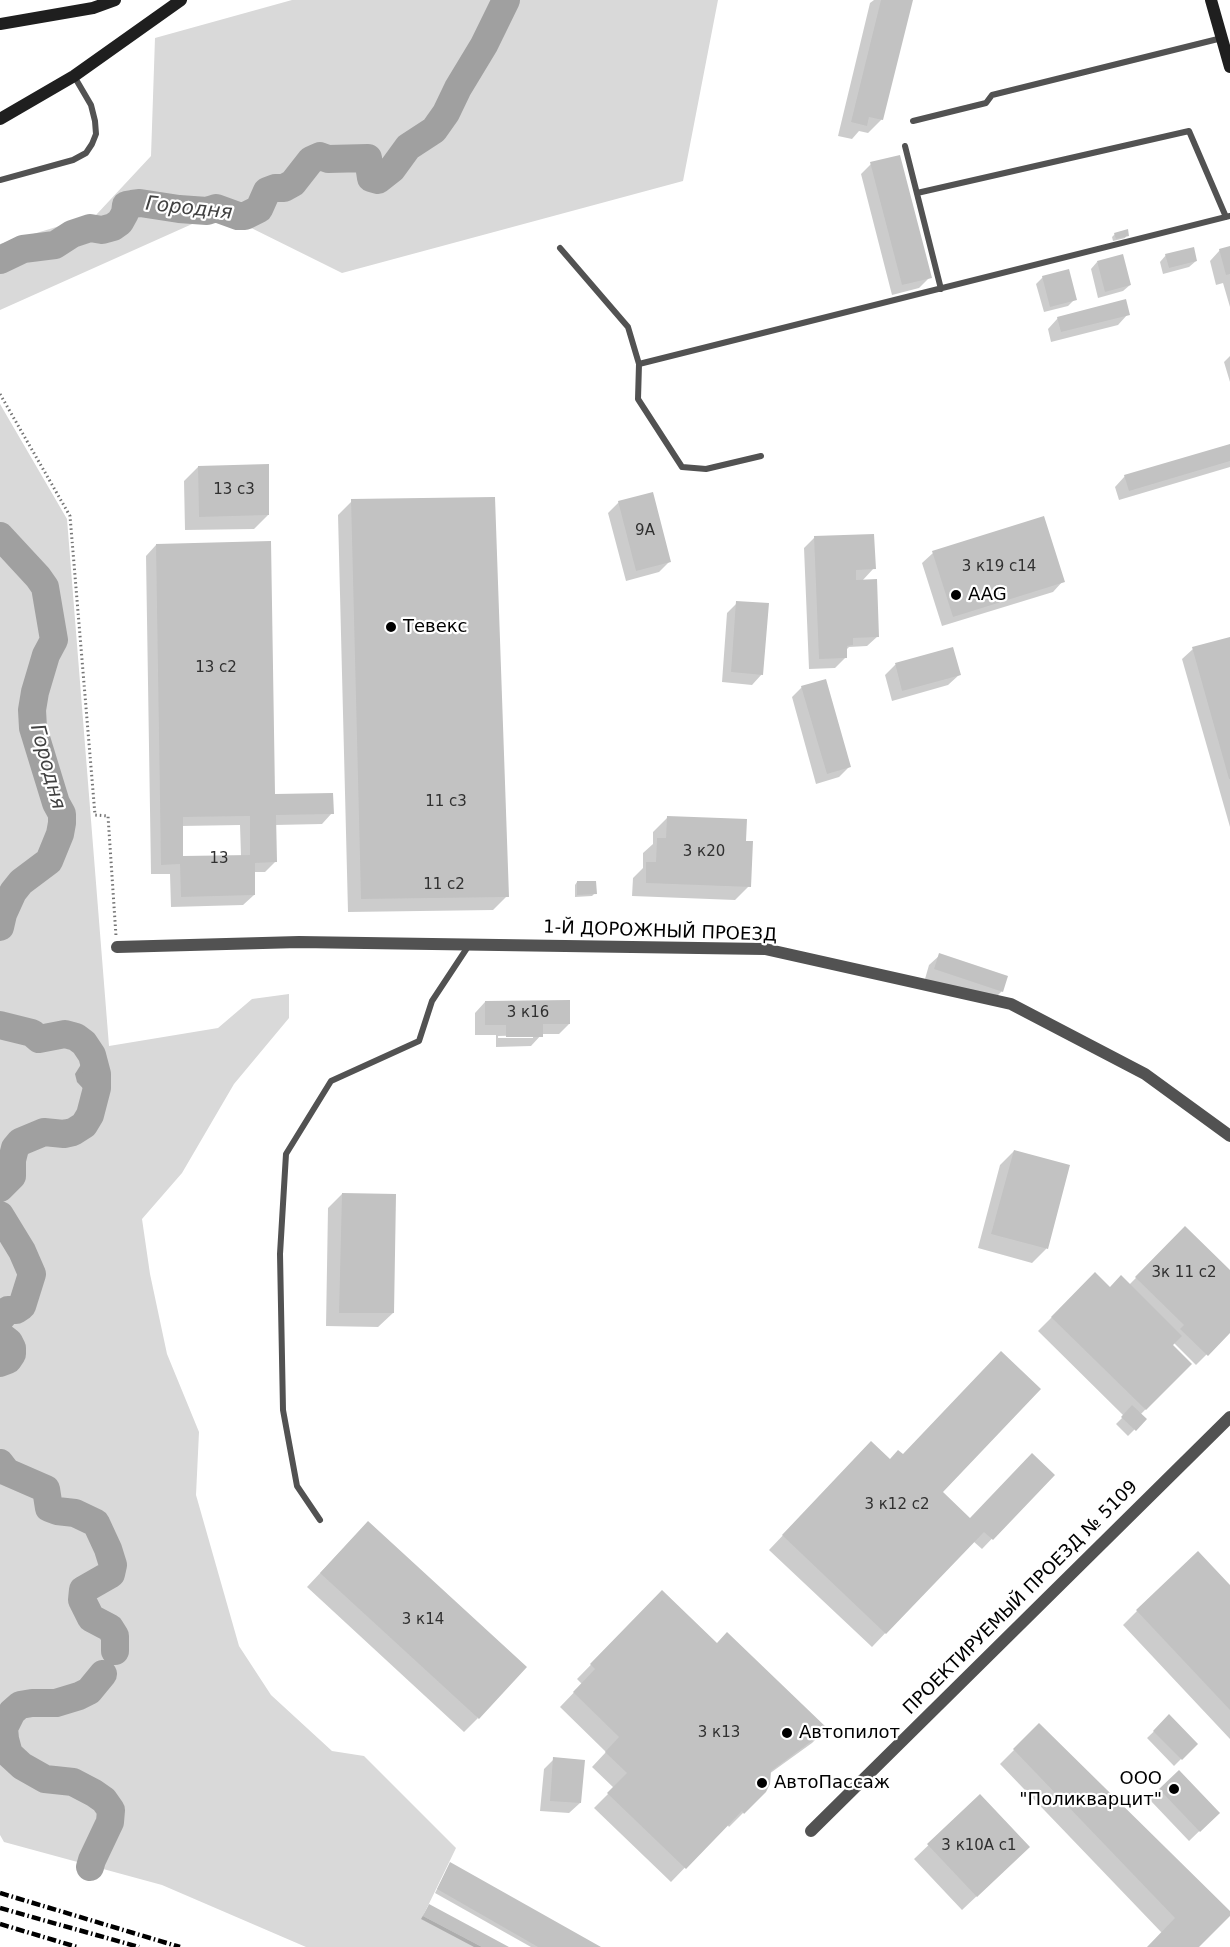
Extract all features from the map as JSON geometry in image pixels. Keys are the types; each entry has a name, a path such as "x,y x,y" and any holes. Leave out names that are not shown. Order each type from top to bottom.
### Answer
{"main road":[{"path":"0,24 93,8 115,0"},
{"path":"0,119 74,76 181,0"},
{"path":"1211,0 1229,61"}],"street":[{"name":"1-Й ДОРОЖНЫЙ ПРОЕЗД","path":"117,947 299,942 765,949 1011,1004 1145,1074 1230,1136"},
{"name":"ПРОЕКТИРУЕМЫЙ ПРОЕЗД № 5109","path":"811,1831 1230,1417"}],"lane":[{"path":"913,122 986,103 992,95 1222,38"},
{"path":"0,180 73,160 86,153 96,134 95,121 91,105 74,76"},
{"path":"639,364 1228,217 1189,131 917,193"},
{"path":"905,146 941,290"},
{"path":"560,248 628,327 639,364 638,399 682,467 706,469 761,456"},
{"path":"321,1520 297,1486 283,1410 280,1254 286,1154 331,1081 419,1041 432,1001 470,945"}],"path":[{"path":"0,394 70,516 95,815 108,816 117,947"}],"shaded area":[{"path":"292,0 718,0 683,181 342,273 219,212 0,310 0,244 96,215 151,156 155,38"},
{"path":"0,404 67,519 109,1046 218,1028 252,999 289,994 289,1018 234,1084 182,1173 142,1219 150,1274 167,1354 199,1432 196,1495 239,1646 271,1695 332,1751 364,1756 456,1848 423,1916 482,1947 306,1947 162,1885 4,1842 0,1835"},
{"path":"85,1058 99,1059 106,1065 109,1079 104,1095 92,1098 77,1082 75,1074"}],"building":[{"path":"881,0 913,0 883,120 869,117 867,126 851,122"},
{"path":"900,155 932,278 902,285 870,162"},
{"path":"1128,229 1129,236 1116,239 1114,233"},
{"path":"1230,246 1230,274 1226,275 1219,249"},
{"path":"1194,247 1197,261 1169,268 1165,254"},
{"path":"1123,254 1131,285 1105,292 1097,261"},
{"path":"1069,269 1077,300 1050,307 1042,276"},
{"path":"1126,299 1130,315 1061,332 1057,317"},
{"path":"1230,444 1230,461 1129,491 1124,475"},
{"path":"269,464 269,515 199,517 198,466"},
{"path":"653,492 671,562 636,571 618,501"},
{"path":"495,497 509,897 361,899 351,499"},
{"path":"1044,516 1065,582 953,617 932,551"},
{"path":"874,534 876,569 856,570 856,580 877,579 879,637 853,638 853,645 847,646 847,658 819,659 814,536"},
{"path":"271,541 275,794 333,793 334,814 276,815 277,862 255,863 255,895 181,897 180,864 161,865 156,544","holes":["250,816 250,855 183,856 183,817"]},
{"path":"736,601 769,603 763,675 731,672"},
{"path":"1230,637 1230,779 1229,779 1192,647"},
{"path":"953,647 961,675 902,691 895,663"},
{"path":"826,679 851,767 827,774 801,686"},
{"path":"667,816 747,819 746,841 753,841 751,887 646,883 646,862 656,862 657,838 666,838"},
{"path":"577,881 596,881 597,894 577,895"},
{"path":"939,953 1008,976 1003,992 934,969"},
{"path":"570,1000 570,1024 543,1024 543,1037 506,1037 506,1025 485,1025 485,1001"},
{"path":"1014,1150 1070,1165 1048,1249 991,1234"},
{"path":"342,1193 396,1194 394,1313 339,1313"},
{"path":"1185,1226 1230,1270 1230,1333 1208,1356 1180,1329 1184,1325 1135,1277"},
{"path":"1095,1272 1110,1287 1121,1275 1182,1336 1173,1345 1192,1364 1146,1410 1051,1317"},
{"path":"1001,1351 1041,1389 943,1492 970,1518 1032,1453 1055,1475 993,1540 984,1532 886,1634 782,1535 871,1441 890,1459 898,1450 903,1454"},
{"path":"1132,1405 1147,1419 1136,1431 1121,1417"},
{"path":"368,1521 527,1667 479,1719 320,1573"},
{"path":"1198,1551 1230,1585 1230,1710 1136,1610"},
{"path":"662,1590 717,1643 727,1632 828,1729 771,1771 770,1784 766,1792 744,1814 742,1811 686,1869 607,1793 627,1773 605,1752 619,1737 573,1692 595,1669 590,1664"},
{"path":"1169,1714 1198,1744 1182,1760 1153,1731"},
{"path":"1039,1723 1230,1911 1230,1916 1199,1947 1147,1947 1175,1918 1013,1749"},
{"path":"553,1757 585,1760 581,1803 550,1801"},
{"path":"1179,1770 1220,1813 1200,1832 1159,1789"},
{"path":"980,1794 1030,1847 977,1897 927,1844"},
{"path":"450,1862 601,1947 538,1947 437,1889"},
{"path":"429,1904 509,1947 482,1947 423,1916"}],"waterway":[{"name":"Городня","path":"0,260 23,249 55,245 72,234 90,228 102,230 113,227 120,222 126,205 140,203 207,211 216,208 238,216 245,216 259,209 267,191 284,188 293,183 311,160 320,156 328,159 368,158 371,178 378,180 392,169 408,147 434,130 484,45 506,0"},
{"name":"Городня","path":"0,536 45,587 54,640 46,655 35,692 32,710 33,728 56,803 62,814 60,834 49,861 21,882 13,892 0,927"},
{"name":"Городня","path":"0,1025 32,1033 39,1039 65,1034 76,1037 84,1043 92,1055 97,1074 97,1088 90,1115 84,1125 73,1132 64,1134 44,1132 20,1142 15,1148 12,1160 12,1176 0,1188"},
{"name":"Городня","path":"0,1215 22,1251 32,1274 22,1306 16,1310 8,1310 0,1319"},
{"name":"Городня","path":"0,1335 9,1342 12,1348 12,1354 8,1360 0,1363"},
{"name":"Городня","path":"0,1463 7,1472 46,1489 49,1508 75,1513 96,1523 113,1565 111,1574 83,1590 82,1600 91,1618 110,1628 115,1636 115,1651"},
{"name":"Городня","path":"90,1867 110,1822 111,1810 104,1800 73,1782 45,1779 22,1766 9,1754 4,1728 12,1712 20,1705 56,1703 79,1696 89,1691 103,1674"}],"railway":[{"path":"0,1893 180,1947"},
{"path":"0,1908 139,1947"},
{"path":"0,1924 77,1947"}],"place":[{"name":"AAG","path":"956,595"},
{"name":"Тевекс","path":"391,627"},
{"name":"Автопилот","path":"787,1733"},
{"name":"АвтоПассаж","path":"762,1783"},
{"name":"ООО \"Поликварцит\"","path":"1174,1789"}]}
